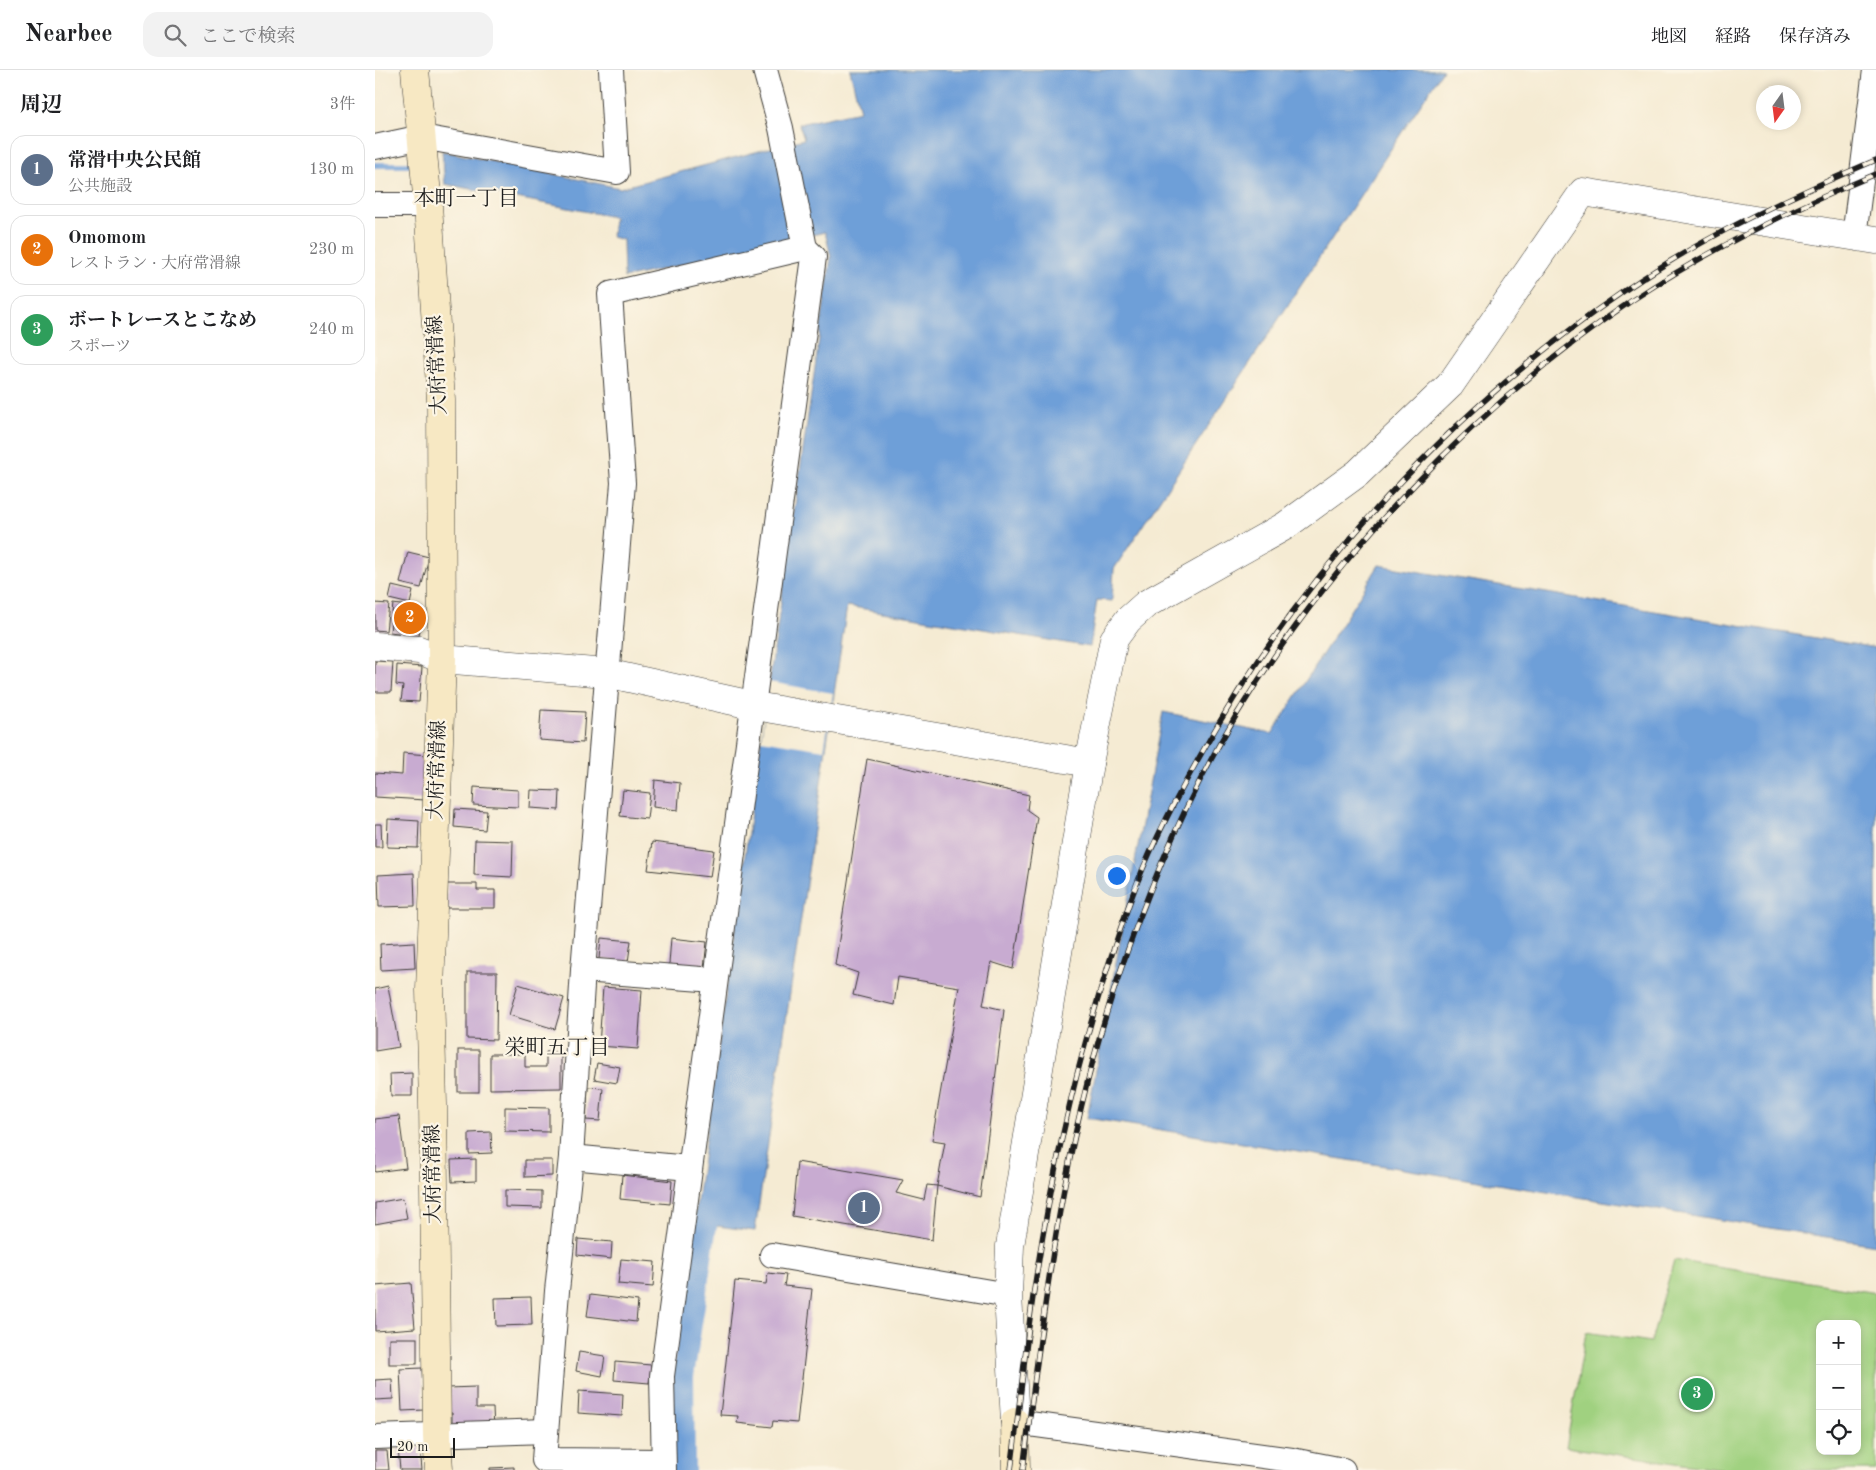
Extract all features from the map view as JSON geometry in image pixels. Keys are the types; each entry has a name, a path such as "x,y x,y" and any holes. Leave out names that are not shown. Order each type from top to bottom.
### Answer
{"main road":[{"name":"大府常滑線","path":"415,70 427,193 441,400 442,659 430,990 439,1470"},
{"path":"1015,1422 1016,1470"}],"street":[{"path":"375,147 422,144 617,172 611,70"},
{"path":"765,70 781,128 805,248 815,257 757,707 715,980 662,1376 663,1465 544,1460 557,1291 571,1157 583,970 623,484 610,294 805,248"},
{"path":"1343,1470 1291,1465 1015,1422 1008,1295 1010,1246 1089,763 1114,639 1128,620 1146,604 1285,526 1358,473 1450,385 1583,192 1865,239 1875,70"},
{"path":"375,205 427,193"},
{"path":"375,646 419,650 442,659 607,673 757,707 1089,763"},
{"path":"583,970 715,980"},
{"path":"571,1157 689,1168"},
{"path":"773,1255 1008,1295"},
{"path":"375,1437 546,1431"}],"green space":[{"path":"1674,1260 1876,1293 1876,1470 1723,1470 1566,1447 1586,1332 1651,1342"}],"water":[{"path":"850,70 1443,70 1114,569 1112,601 1097,600 1090,647 847,606 755,1231 694,1223 831,257 825,232 624,278 623,240 612,237 614,217 445,184 442,151 620,188 804,139 799,124 860,111"},
{"path":"1379,565 1876,648 1876,1245 1087,1118 1163,712 1272,734"}],"pier":[{"path":"769,682 833,693 824,750 761,740"}],"building":[{"path":"408,552 429,557 421,588 400,583"},
{"path":"392,586 413,591 410,604 389,599"},
{"path":"375,603 389,604 386,631 375,630"},
{"path":"393,604 423,608 419,636 390,632"},
{"path":"375,661 393,662 391,692 375,692"},
{"path":"397,665 422,667 419,702 401,701 403,686 396,685"},
{"path":"541,710 585,712 583,743 539,740"},
{"path":"403,753 428,755 425,800 375,797 375,773 402,775"},
{"path":"867,759 1029,795 1027,810 1037,817 1013,969 991,962 983,1005 1004,1010 980,1197 937,1186 945,1142 932,1140 959,987 898,977 894,1005 853,995 858,973 835,965"},
{"path":"655,780 680,783 678,810 653,807"},
{"path":"474,787 518,790 518,807 473,805"},
{"path":"531,790 560,791 559,810 530,808"},
{"path":"623,790 650,793 647,819 620,816"},
{"path":"455,809 487,811 485,830 454,827"},
{"path":"388,819 419,821 418,848 387,847"},
{"path":"375,824 381,824 382,847 375,847"},
{"path":"475,840 513,841 512,877 474,875"},
{"path":"652,842 714,850 710,877 648,870"},
{"path":"414,873 415,906 379,907 378,875"},
{"path":"447,884 477,884 477,890 495,890 495,908 446,908"},
{"path":"601,938 631,941 628,962 599,959"},
{"path":"671,938 707,942 704,968 669,964"},
{"path":"414,942 415,968 381,970 380,944"},
{"path":"467,972 497,972 496,1040 467,1039"},
{"path":"518,984 564,998 555,1029 509,1015"},
{"path":"388,986 399,1047 375,1051 375,989"},
{"path":"603,987 642,990 638,1049 599,1046"},
{"path":"458,1050 479,1050 479,1092 458,1092"},
{"path":"546,1052 561,1052 561,1088 490,1089 490,1054 525,1054 525,1067 546,1067"},
{"path":"597,1063 620,1067 617,1083 594,1079"},
{"path":"412,1073 412,1096 391,1096 390,1074"},
{"path":"588,1087 603,1088 600,1121 586,1120"},
{"path":"505,1107 549,1108 549,1132 505,1131"},
{"path":"399,1116 406,1168 375,1172 375,1119"},
{"path":"491,1132 492,1153 469,1154 469,1133"},
{"path":"476,1159 476,1181 452,1182 451,1160"},
{"path":"525,1160 552,1160 552,1176 525,1177"},
{"path":"797,1162 903,1180 896,1193 924,1200 927,1185 937,1186 932,1240 792,1216"},
{"path":"622,1175 672,1181 670,1204 620,1199"},
{"path":"505,1190 542,1191 542,1208 505,1207"},
{"path":"403,1198 407,1218 375,1224 375,1203"},
{"path":"578,1239 612,1242 611,1259 577,1255"},
{"path":"621,1259 655,1262 653,1287 618,1284"},
{"path":"768,1273 786,1275 784,1286 812,1289 797,1423 773,1421 772,1427 737,1423 738,1416 720,1415 735,1281 766,1284"},
{"path":"411,1283 415,1328 375,1331 375,1286"},
{"path":"590,1295 638,1301 636,1322 587,1316"},
{"path":"531,1297 532,1325 496,1326 495,1298"},
{"path":"389,1338 417,1338 417,1364 389,1364"},
{"path":"579,1352 605,1356 602,1376 576,1371"},
{"path":"615,1362 651,1365 649,1383 614,1380"},
{"path":"422,1368 424,1410 402,1411 400,1369"},
{"path":"392,1379 393,1399 375,1400 375,1380"},
{"path":"476,1387 476,1408 493,1408 494,1429 452,1430 452,1413 448,1413 448,1388"},
{"path":"579,1391 623,1394 622,1416 578,1413"},
{"path":"420,1447 422,1470 400,1470 398,1448"},
{"path":"375,1451 387,1451 389,1470 375,1470"},
{"path":"514,1467 514,1470 490,1470 490,1468"}],"waterway":[{"path":"375,165 417,165"},
{"path":"684,1470 683,1376 711,1193"}],"railway":[{"path":"1011,1470 1045,1223 1064,1129 1087,1036 1115,944 1138,880 1171,808 1241,688 1285,622 1333,559 1385,499 1440,442 1498,388 1560,338 1654,271 1747,219 1811,188 1876,160"},
{"path":"1023,1470 1057,1225 1082,1104 1116,984 1154,880 1184,812 1218,746 1276,654 1318,596 1414,486 1466,434 1576,340 1634,299 1692,263 1813,201 1876,174"}],"place":[{"name":"Omomom","path":"410,618"},
{"name":"常滑中央公民館","path":"864,1208"},
{"name":"ボートレースとこなめ","path":"1697,1394"}],"district":[{"name":"本町一丁目","path":"466,199"},
{"name":"栄町五丁目","path":"557,1048"}]}
